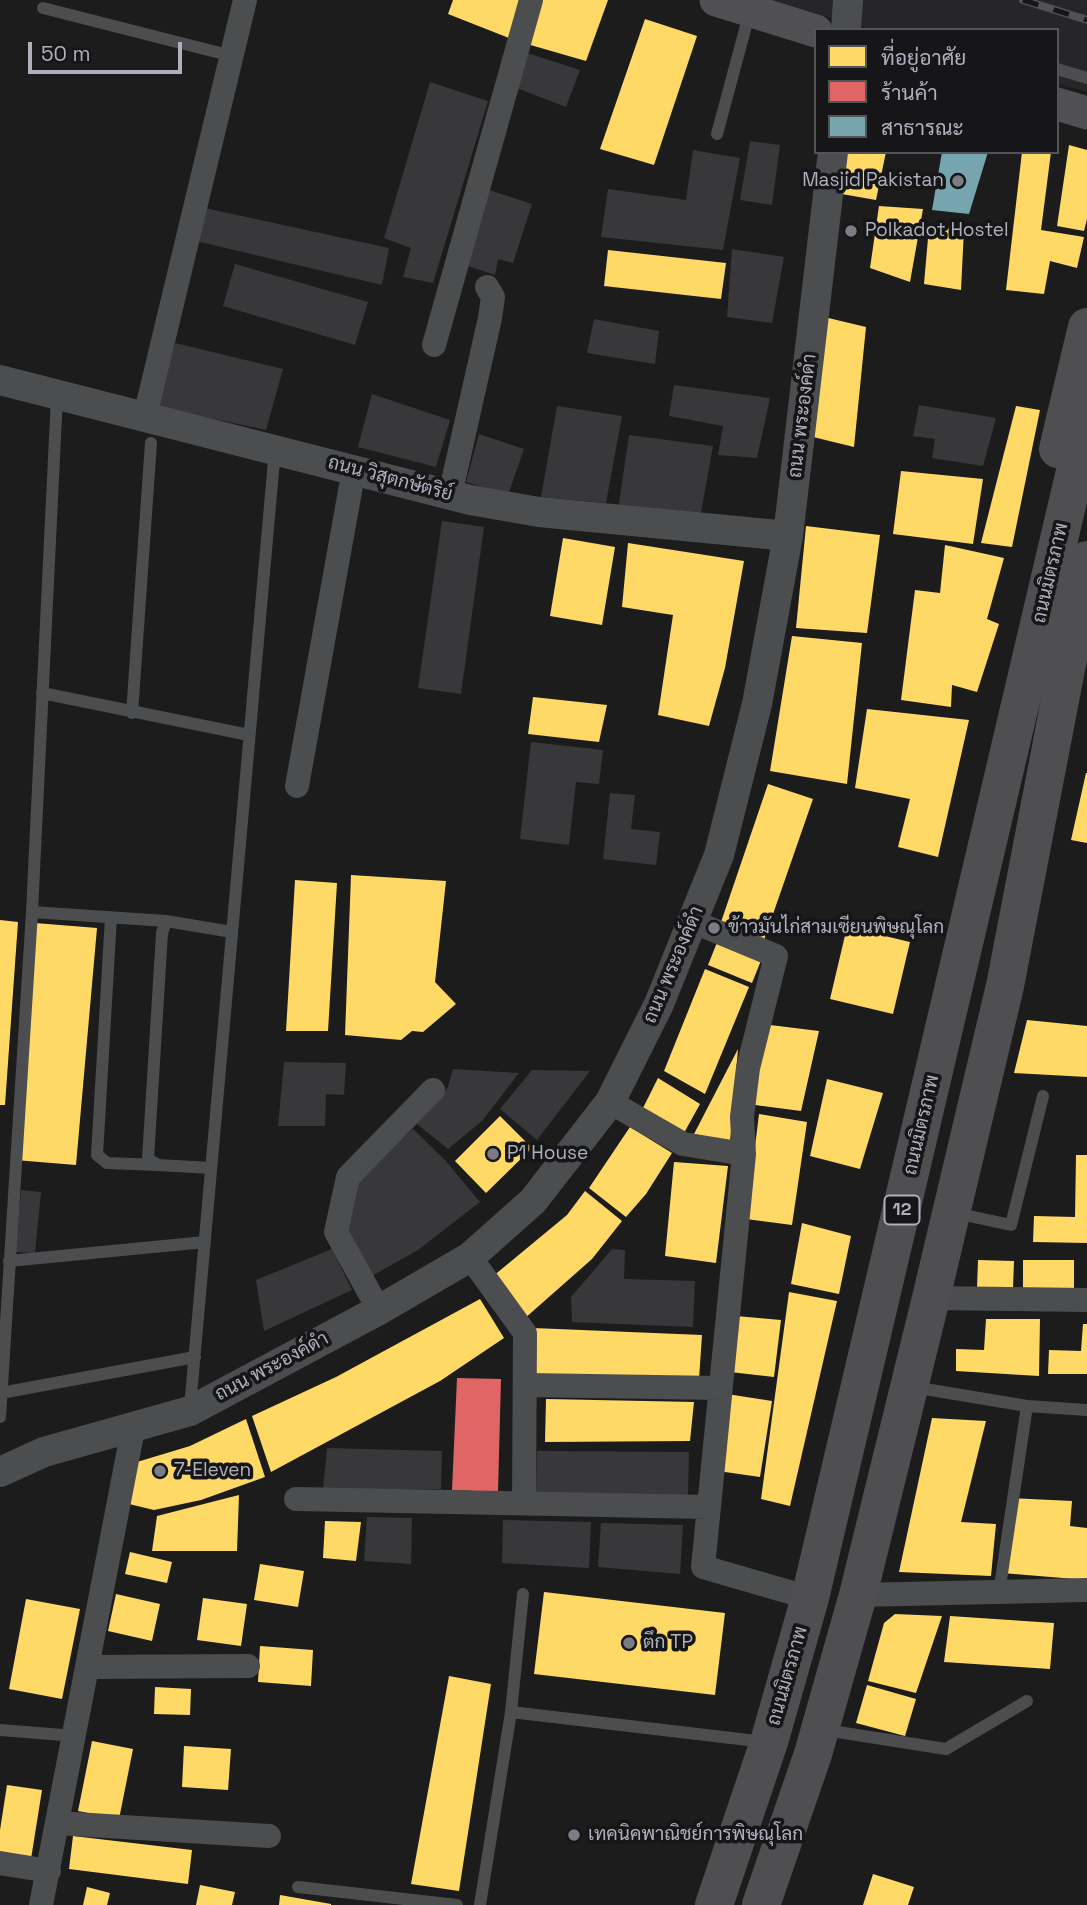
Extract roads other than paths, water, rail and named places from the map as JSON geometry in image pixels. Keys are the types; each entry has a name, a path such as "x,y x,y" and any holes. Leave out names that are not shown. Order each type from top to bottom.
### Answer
{"main road":[{"path":"716,0 814,30"},
{"path":"1059,105 1087,113"},
{"path":"971,918 987,740 1087,327"},
{"name":"ถนนมิตรภาพ","path":"714,1905 769,1742 810,1598 1087,420"},
{"name":"ถนนมิตรภาพ","path":"761,1905 820,1730 858,1595 931,1298 1005,986 1087,560"},
{"path":"1005,986 1069,770 1087,693"}],"street":[{"path":"148,429 245,0"},
{"path":"434,345 531,0"},
{"path":"846,28 848,0"},
{"name":"ถนน พระองค์ดำ","path":"44,1451 133,1429 190,1411 379,1310 470,1257 533,1202 610,1102 659,1004 719,855 757,704 788,536 833,154"},
{"path":"450,495 490,318 493,297 488,287"},
{"name":"ถนน วิสุตกษัตริย์","path":"0,380 57,396 148,429 275,449 450,495 539,512 788,536"},
{"path":"297,786 354,469"},
{"path":"694,922 776,956 748,1068 742,1117 744,1154 703,1567 810,1598"},
{"path":"379,1310 336,1232 348,1177 433,1090"},
{"path":"610,1102 683,1143 744,1154"},
{"path":"470,1257 525,1333 524,1503"},
{"path":"931,1298 1087,1300"},
{"path":"526,1385 720,1388"},
{"path":"41,1905 133,1429"},
{"path":"0,1448 44,1451"},
{"path":"0,1472 44,1451"},
{"path":"296,1499 707,1507"},
{"path":"858,1595 1087,1590"},
{"path":"89,1667 248,1666"},
{"path":"58,1823 269,1836"},
{"path":"0,1863 49,1871"}],"lane":[{"path":"43,8 232,56"},
{"path":"717,134 750,11"},
{"path":"1059,70 1087,78"},
{"path":"0,1417 32,912 57,396"},
{"path":"132,713 148,429"},
{"path":"190,1411 275,449"},
{"path":"43,693 249,736"},
{"path":"32,912 166,921 232,932"},
{"path":"111,918 97,1155 107,1163 211,1168"},
{"path":"158,1165 148,1159 147,1151 162,933 166,921"},
{"path":"951,1212 1011,1225 1043,1096"},
{"path":"9,1261 205,1241"},
{"path":"1,1393 195,1357"},
{"path":"909,1386 1027,1406 1087,1410"},
{"path":"999,1593 1027,1406"},
{"path":"480,1905 511,1712 523,1594"},
{"path":"820,1730 946,1749 1027,1701"},
{"path":"511,1712 769,1742"},
{"path":"0,1730 75,1736"},
{"path":"298,1887 457,1905"}],"railway":[{"path":"1023,0 1087,20"}],"place":[{"name":"Masjid Pakistan","path":"958,181"},
{"name":"Polkadot Hostel","path":"851,231"},
{"name":"ข้าวมันไก่สามเซียนพิษณุโลก","path":"714,928"},
{"name":"P1 House","path":"493,1154"},
{"name":"7-Eleven","path":"160,1471"},
{"name":"ตึก TP","path":"629,1643"},
{"name":"เทคนิคพาณิชย์การพิษณุโลก","path":"574,1835"}]}
